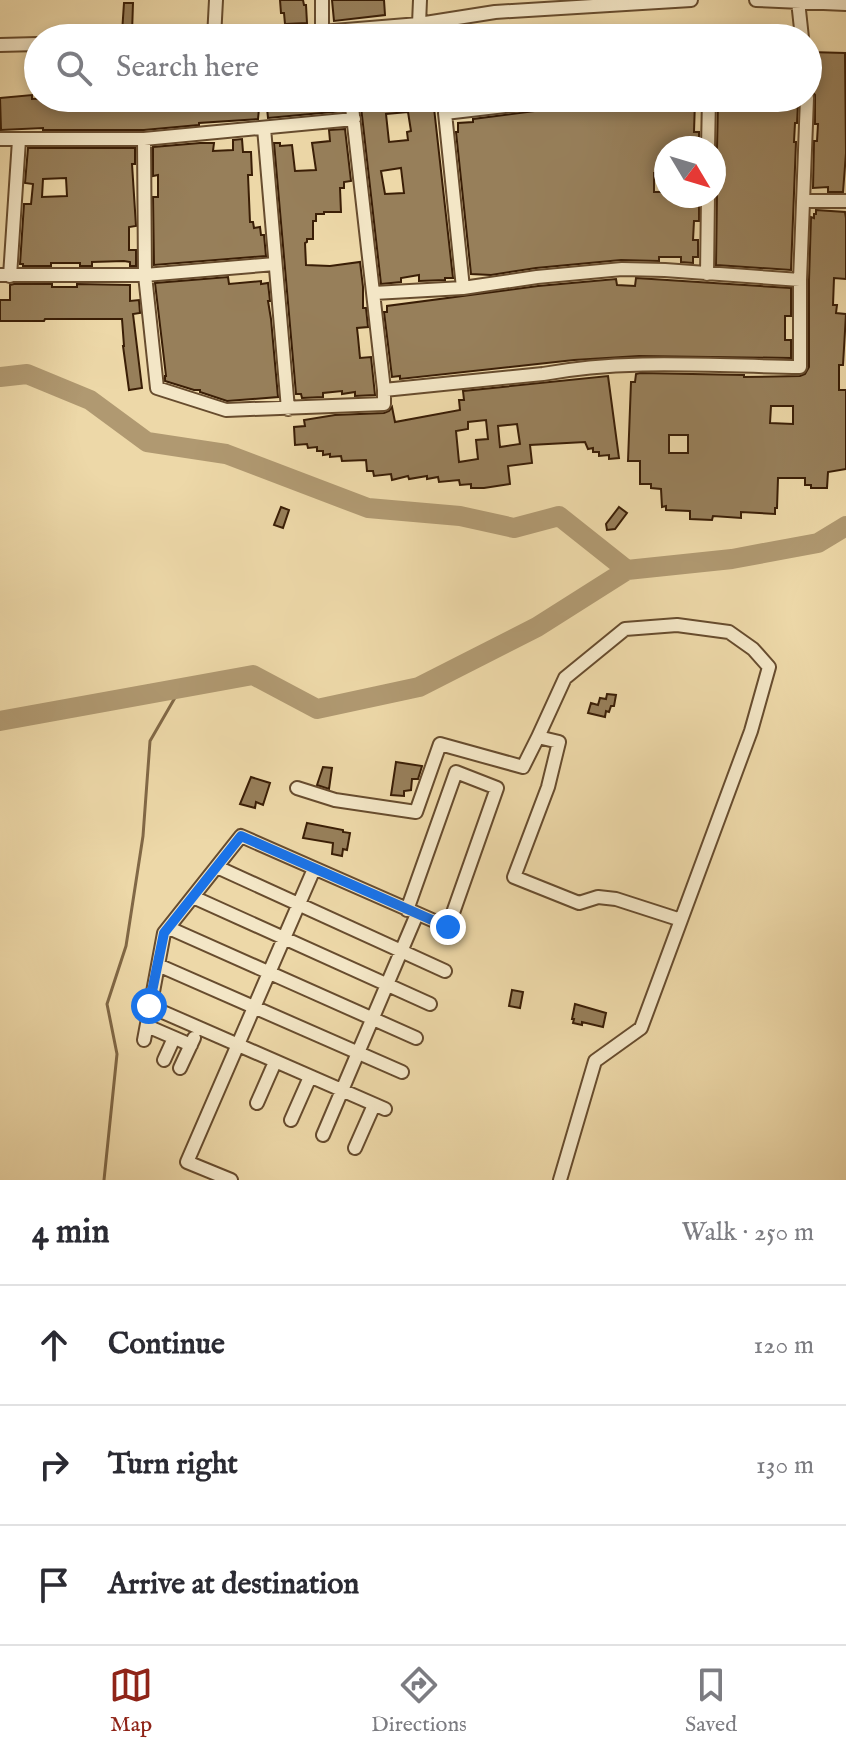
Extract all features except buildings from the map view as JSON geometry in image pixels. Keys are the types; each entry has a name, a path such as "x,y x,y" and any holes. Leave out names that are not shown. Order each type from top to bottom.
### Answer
{"street":[{"path":"215,24 216,0"},
{"path":"322,0 322,24"},
{"path":"420,0 419,24 495,6 691,0"},
{"path":"756,0 846,4"},
{"path":"798,1 800,24"},
{"path":"0,45 24,44"},
{"path":"144,139 145,275 157,388 226,410 384,404 353,112"},
{"path":"454,112 445,113 463,288"},
{"path":"708,136 709,112"},
{"path":"384,390 614,366 800,367 806,112"},
{"path":"0,139 144,139 354,119"},
{"path":"264,128 288,409"},
{"path":"19,140 5,275 145,275 275,264"},
{"path":"803,201 846,201"},
{"path":"707,274 708,208"},
{"path":"374,293 463,288 622,269 800,280"},
{"path":"297,788 335,800 416,812 440,744 523,767 565,678 625,629 677,625 729,632 753,649 769,667 751,731 641,1028 595,1061 560,1180"},
{"path":"538,737 559,742 548,787 514,877 579,903 598,897 616,899 681,920"},
{"path":"144,1040 164,933 241,836 314,869 412,912 448,927 497,788 456,772 412,912 402,951 323,1135"},
{"path":"217,867 445,971"},
{"path":"231,1180 187,1162 314,869"},
{"path":"193,897 430,1004"},
{"path":"169,928 416,1038"},
{"path":"158,965 402,1072"},
{"path":"149,1006 379,1107 355,1148"},
{"path":"147,1026 191,1045"},
{"path":"180,1068 198,1028"},
{"path":"164,1060 174,1038"},
{"path":"257,1103 275,1062"},
{"path":"291,1120 310,1077"}],"waterway":[{"path":"0,377 27,374 90,400 147,442 226,454 368,508 460,516 514,528 559,516 627,570"},
{"path":"0,721 253,675 317,709 419,687 537,627 627,570 732,559 818,543 846,526"},
{"path":"104,1180 117,1054 107,1004 126,946 143,836 150,741 180,689"}],"route":[{"path":"149,1006 164,933 241,836 448,927"}]}
